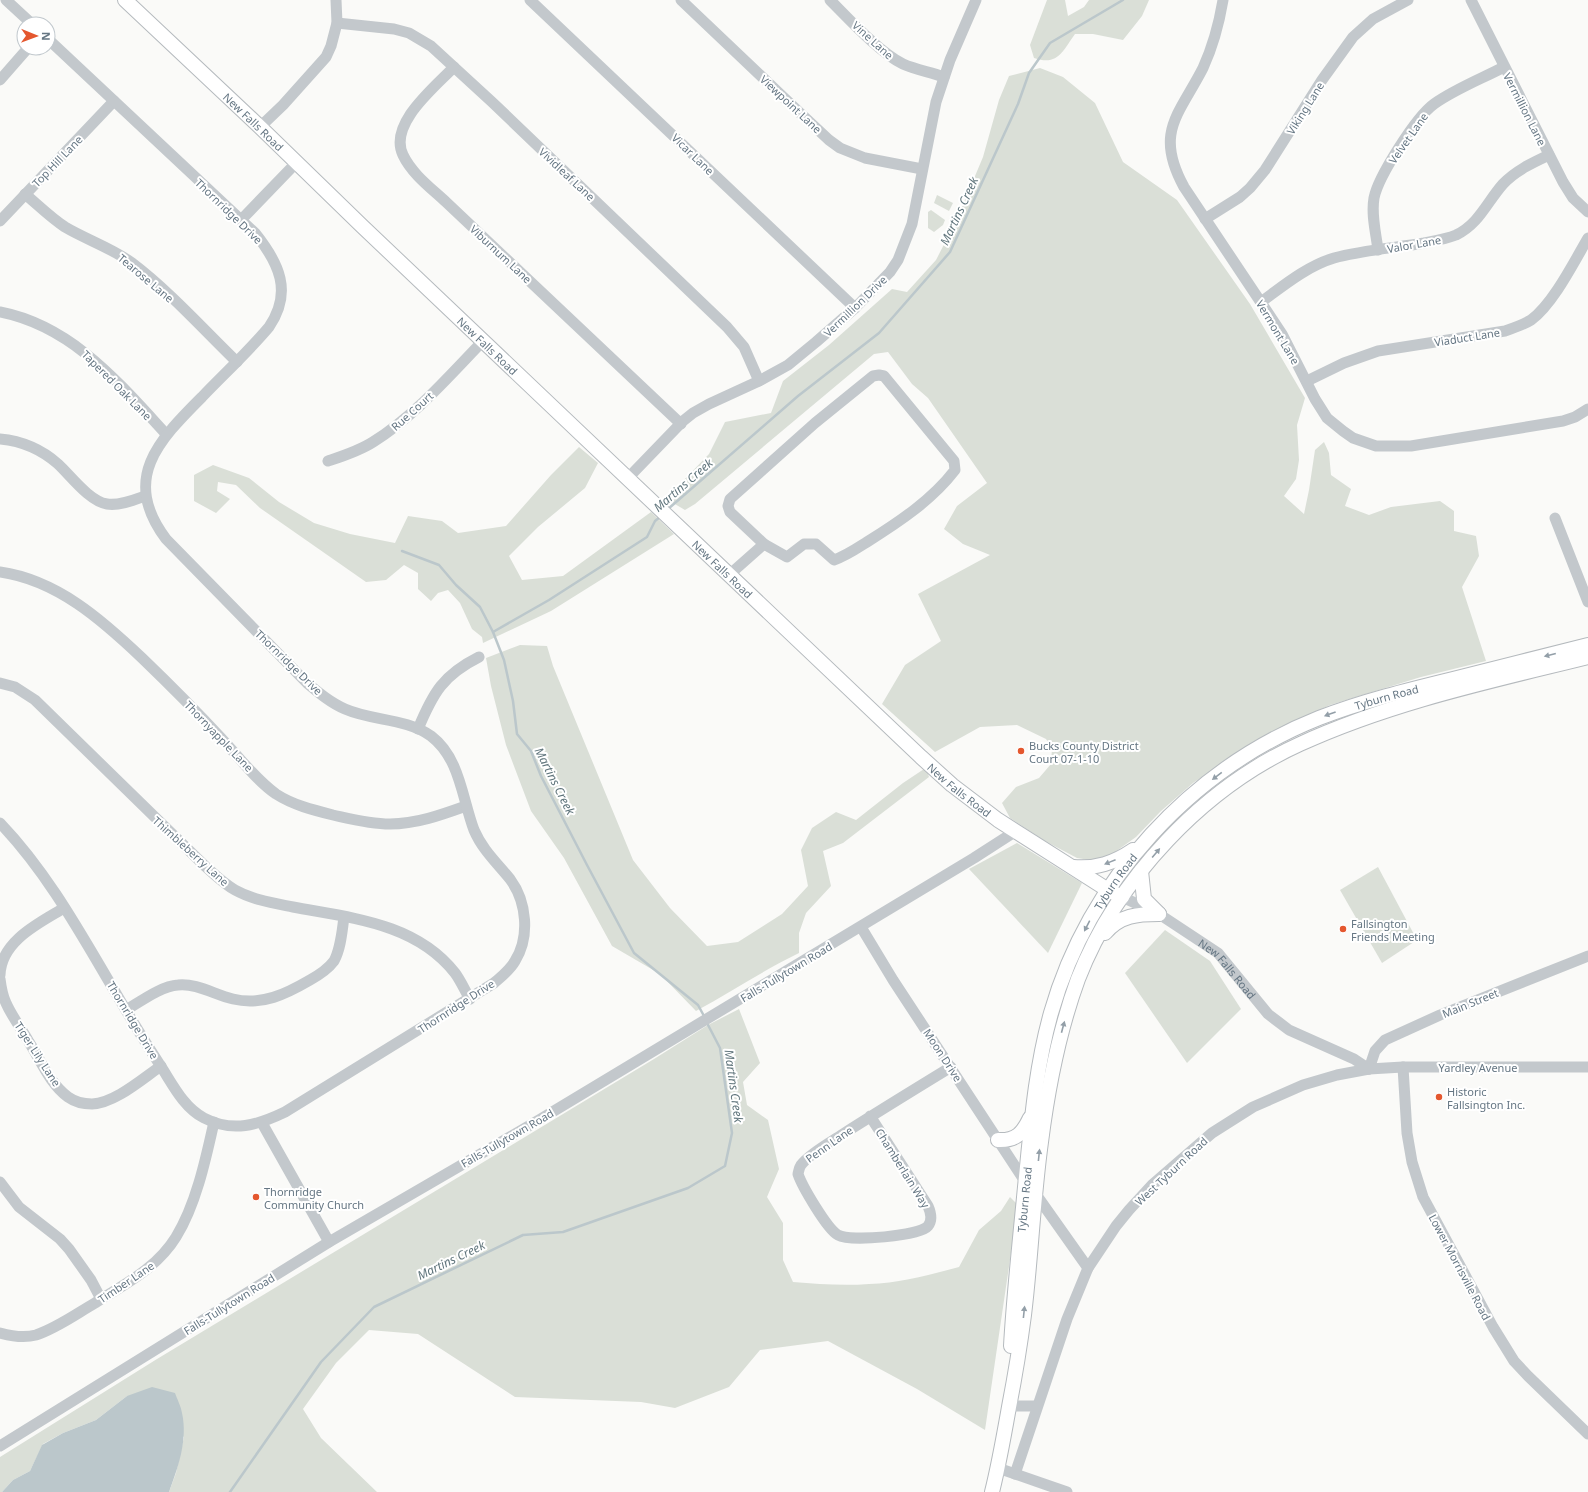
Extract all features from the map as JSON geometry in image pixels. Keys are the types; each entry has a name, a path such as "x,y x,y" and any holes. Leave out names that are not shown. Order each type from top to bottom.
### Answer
{"main road":[{"name":"New Falls Road","path":"125,0 297,162 729,575 952,785 998,820 1108,890 1122,897"},
{"name":"Tyburn Road","path":"1009,1406 1013,1320 1032,1116 1038,1071 1045,1036 1059,989 1070,960 1087,926 1108,890 1144,843 1179,807 1230,766 1255,750 1299,727 1346,709 1382,698 1588,645"},
{"name":"Tyburn Road","path":"992,1492 998,1468 1019,1354 1042,1134 1050,1084 1060,1038 1069,1004 1079,977 1090,952 1122,897 1141,871 1189,818 1212,799 1255,768 1298,745 1344,725 1398,706 1588,657"},
{"path":"1072,867 1086,868 1108,864 1144,843"},
{"path":"1141,871 1144,899 1159,914"},
{"path":"1090,952 1107,931 1124,918 1140,914 1159,914"},
{"path":"998,1140 1005,1141 1022,1133 1032,1116"}],"street":[{"path":"6,0 23,16"},
{"path":"260,127 283,105 326,57 331,46 337,23 336,0"},
{"name":"Vicar Lane","path":"530,0 855,308"},
{"name":"Viewpoint Lane","path":"681,0 829,140 840,148 865,158 922,169"},
{"name":"Vine Lane","path":"830,0 882,50 894,59 913,68 944,77"},
{"name":"Vermillion Drive","path":"628,478 680,424 709,404 759,381 796,359 855,308 890,272 898,260 912,224 936,102 959,36 976,0"},
{"name":"Vermont Lane","path":"1223,0 1218,27 1212,45 1200,73 1178,112 1172,129 1170,141 1171,157 1177,175 1205,220 1282,334 1315,399 1327,418 1353,438 1376,446 1412,446 1563,421 1575,417 1588,409"},
{"name":"Viking Lane","path":"1205,220 1240,197 1250,188 1265,170 1322,80 1353,37 1373,19 1408,0"},
{"name":"Vermillion Lane","path":"1471,0 1563,182 1573,198 1588,212"},
{"name":"Vividleaf Lane","path":"337,23 394,29 409,33 432,46 727,327 744,346 759,381"},
{"name":"Thornridge Drive","path":"0,823 31,858 64,908 161,1066 186,1103 203,1117 214,1122 241,1126 262,1123 285,1112 494,983 514,962 522,945 525,923 524,910 514,886 481,844 466,806 449,755 437,741 418,729 400,722 345,709 307,683 166,539 152,518 146,496 145,479 152,456 166,434 260,338 274,319 278,312 281,289 278,269 274,259 255,233 56,47"},
{"path":"0,80 21,56"},
{"name":"Viburnum Lane","path":"454,67 409,115 403,125 401,133 401,150 410,166 680,424"},
{"name":"Velvet Lane","path":"1378,250 1373,208 1376,189 1387,168 1412,129 1434,104 1450,94 1504,67"},
{"name":"Top Hill Lane","path":"0,220 114,101"},
{"name":"Valor Lane","path":"1261,302 1305,271 1333,258 1446,238 1465,230 1483,213 1499,189 1512,176 1549,155"},
{"path":"241,220 297,162"},
{"name":"Tearose Lane","path":"26,194 54,219 132,263 161,288 237,362"},
{"name":"Viaduct Lane","path":"1306,381 1344,362 1378,351 1505,331 1520,326 1537,315 1550,299 1588,238"},
{"name":"Tapered Oak Lane","path":"0,312 17,315 34,321 80,348 123,387 166,434"},
{"name":"Rue Court","path":"328,461 355,452 390,431 437,388 483,341"},
{"path":"874,376 884,376 954,460 955,470 928,499 878,535 843,557 834,560 816,544 804,544 787,557 764,544 730,512 728,506 730,499 815,423 874,376"},
{"path":"0,438 22,443 46,455 57,463 83,489 101,502 114,504 146,496"},
{"path":"1555,518 1588,602"},
{"path":"729,575 764,544"},
{"name":"Thornyapple Lane","path":"0,572 25,577 43,584 77,603 110,628 164,679 267,786 288,800 303,807 328,814 390,824 424,820 466,806"},
{"path":"418,729 427,706 435,692 465,664 479,657"},
{"name":"Thimbleberry Lane","path":"0,683 15,687 35,700 150,814 223,883 234,890 260,900 389,927 419,941 446,962 456,974 470,999"},
{"name":"Falls-Tullytown Road","path":"0,1446 329,1242 539,1120 861,927 1016,831"},
{"name":"New Falls Road","path":"1122,897 1159,914 1218,953 1268,1014 1289,1030 1354,1059 1369,1070"},
{"path":"0,974 2,960 10,947 23,935 64,908"},
{"path":"126,1010 159,991 177,985 188,985 232,999 244,1001 270,999 285,994 322,973 330,966 338,950 344,917"},
{"name":"Moon Drive","path":"861,927 893,980 1026,1183"},
{"name":"Main Street","path":"1369,1070 1375,1051 1385,1040 1440,1015 1588,956"},
{"name":"Tiger Lily Lane","path":"0,979 3,996 10,1010 46,1071 69,1098 83,1103 100,1103 121,1094 161,1066"},
{"name":"Penn Lane","path":"931,1222 924,1230 913,1233 847,1239 835,1234 825,1222 798,1174 800,1166 806,1160 832,1141 951,1067"},
{"name":"Yardley Avenue","path":"1369,1070 1403,1067 1588,1067"},
{"name":"Lower Morrisville Road","path":"1403,1067 1407,1133 1412,1162 1423,1197 1493,1327 1514,1361 1532,1381 1588,1434"},
{"name":"West Tyburn Road","path":"1015,1474 1075,1297 1088,1268 1116,1226 1147,1190 1176,1163 1217,1130 1253,1107 1302,1085 1337,1075 1369,1070"},
{"name":"Chamberlain Way","path":"870,1116 928,1206 931,1222"},
{"name":"Timber Lane","path":"0,1334 26,1336 36,1335 101,1299 150,1268 177,1236 190,1208 201,1174 214,1122"},
{"path":"262,1123 329,1242"},
{"path":"0,1182 19,1207 60,1239 69,1249 91,1280 101,1299"},
{"path":"1035,1193 1088,1268"},
{"path":"1009,1406 1037,1406"},
{"path":"998,1468 1067,1492"}],"shaded area":[{"path":"1047,0 1065,0 1068,16 1084,7 1089,0 1149,0 1142,16 1123,40 1093,34 1075,34 1059,56 1054,59 1042,60 1034,58 1030,45"},
{"path":"1040,68 1063,77 1095,103 1123,162 1177,200 1250,304 1305,398 1297,425 1299,460 1296,479 1284,496 1304,514 1315,450 1324,442 1329,453 1331,475 1351,489 1345,506 1369,515 1391,507 1440,501 1454,511 1454,531 1476,536 1479,556 1462,587 1486,661 1421,677 1330,705 1285,726 1242,750 1193,783 1161,811 1136,837 1115,852 1096,861 1077,858 1045,841 1010,818 1002,803 1016,787 1039,778 1051,764 1052,748 1046,739 1017,725 980,727 935,752 882,704 905,665 941,641 918,594 990,555 963,544 944,529 957,506 987,483 928,398 912,384 888,352 874,354 695,504 685,510 668,500 682,482 709,454 725,422 771,413 783,381 829,345 892,289 907,292 936,260 957,219 983,157 999,100 1009,76"},
{"path":"937,195 953,203 949,211 934,203"},
{"path":"931,210 945,220 943,225 934,232 928,228 928,212"},
{"path":"579,447 598,463 585,488 538,527 509,556 522,580 563,576 651,512 674,534 551,611 483,643 482,637 472,629 460,603 448,590 438,593 431,601 418,589 418,573 404,565 386,580 366,582 260,508 236,485 218,482 217,491 230,499 216,513 194,501 194,475 213,465 249,478 279,502 314,523 350,534 395,543 408,516 442,521 458,533 506,526 551,475"},
{"path":"520,645 547,646 553,666 633,860 670,908 707,946 738,942 782,914 808,886 801,850 812,828 836,812 856,820 903,783 924,769 927,771 929,777 843,843 823,851 831,886 806,913 799,933 799,953 696,1011 660,974 612,946 564,858 531,811 506,745 491,686 486,658"},
{"path":"1017,843 1082,883 1048,953 969,869"},
{"path":"1378,867 1417,940 1382,963 1340,890"},
{"path":"1165,930 1210,961 1241,1009 1187,1063 1125,973"},
{"path":"739,1009 760,1063 743,1082 747,1105 768,1120 779,1169 767,1197 783,1223 783,1260 793,1282 859,1285 892,1282 959,1267 979,1230 1001,1211 1010,1197 1018,1205 985,1430 917,1389 828,1341 760,1350 729,1387 675,1408 641,1402 515,1397 418,1334 369,1330 336,1363 303,1409 321,1438 377,1492 169,1492 176,1473 184,1437 127,1396 96,1420 63,1433 43,1444 30,1471 13,1480 2,1492 0,1492 0,1457 157,1359 708,1025"},
{"path":"152,1387 175,1393 180,1405 184,1423 183,1444 179,1464 169,1492 2,1492 13,1480 30,1471 42,1445 63,1433 96,1420 127,1396"}],"waterway":[{"name":"Martins Creek","path":"668,509 798,396 879,333 950,252 1018,104 1029,73 1050,43 1123,0"},
{"name":"Martins Creek","path":"660,517 655,521 647,537 549,600 493,632 504,660 513,701 517,734 531,751 541,776 634,953 698,1005 704,1016"},
{"path":"402,551 439,565 456,585 480,607 493,632"},
{"name":"Martins Creek","path":"230,1492 321,1362 374,1307 523,1235 563,1232 688,1188 725,1166 732,1133 720,1048 707,1023"}],"place":[{"name":"Bucks County District Court 07-1-10","path":"1021,751"},
{"name":"Fallsington Friends Meeting","path":"1343,929"},
{"name":"Historic Fallsington Inc.","path":"1439,1097"},
{"name":"Thornridge Community Church","path":"256,1197"}]}
